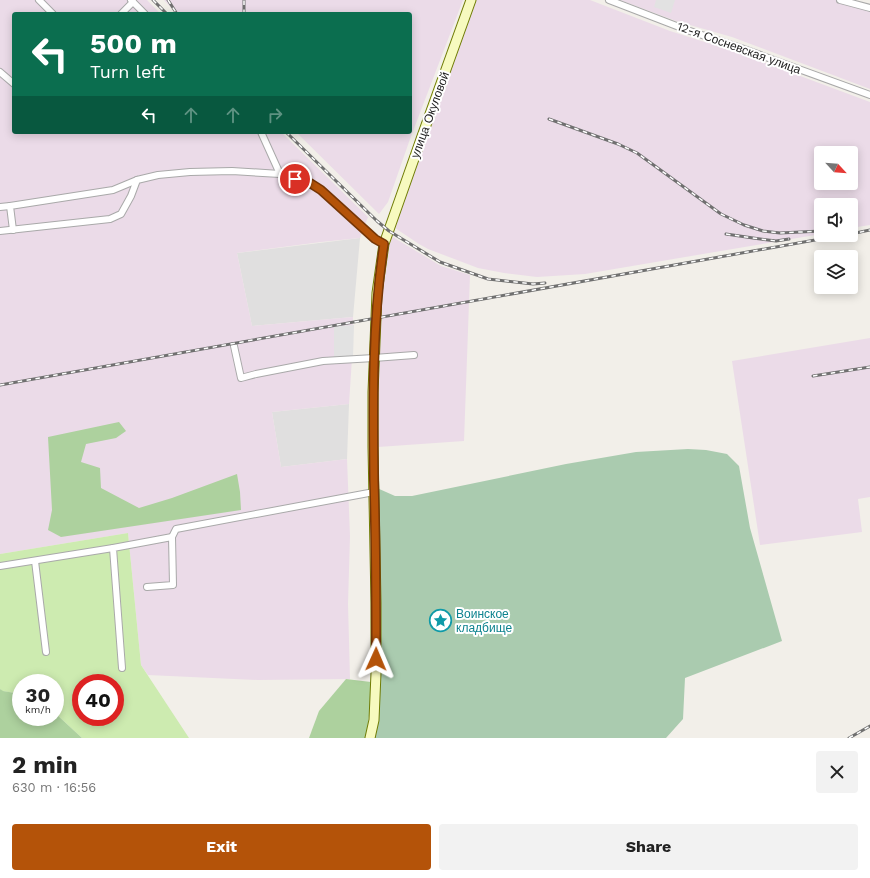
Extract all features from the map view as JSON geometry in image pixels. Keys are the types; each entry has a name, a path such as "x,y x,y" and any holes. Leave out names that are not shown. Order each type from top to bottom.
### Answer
{"street":[{"path":"39,0 51,12"},
{"name":"улица Окуловой","path":"370,738 374,720 376,673 373,447 374,358 378,293 384,244 472,0"},
{"name":"12-я Сосневская улица","path":"609,0 687,30 870,95"},
{"path":"840,0 870,8"},
{"path":"123,12 132,1 143,12"},
{"path":"0,72 12,82"},
{"path":"262,134 280,174"},
{"path":"0,207 113,190 137,180 158,175 232,171 280,174 310,183 321,190 375,239 384,244"},
{"path":"0,231 110,219 121,214 131,196 137,180"},
{"path":"10,206 13,230"},
{"path":"234,346 241,378 323,361 414,355"},
{"path":"147,587 173,585 172,538 176,529 374,492"},
{"path":"0,566 172,538"},
{"path":"113,548 122,668"},
{"path":"35,560 46,652"}],"shaded area":[{"path":"0,0 147,0 159,12 12,12 12,134 283,134 368,217 360,238 237,253 252,326 353,317 349,404 272,412 281,467 347,459 350,536 348,604 350,679 258,680 148,675 141,665 128,533 0,554"},
{"path":"164,0 463,0 412,134 412,12 175,12"},
{"path":"476,0 590,0 670,31 733,51 870,102 870,225 858,227 858,198 814,198 814,235 585,274 537,277 478,268 428,249 392,226"},
{"path":"620,0 836,0 870,9 870,89 732,37 676,21"},
{"path":"656,0 675,0 671,13 654,7"},
{"path":"298,134 412,134 388,202 379,214"},
{"path":"391,236 441,266 470,275 464,441 378,447 377,359 381,288 386,250"},
{"path":"360,238 353,317 252,326 237,253"},
{"path":"354,325 353,357 334,357 334,326"},
{"path":"870,338 870,497 858,499 862,532 760,545 732,361"},
{"path":"349,404 347,459 281,467 272,412"}],"green space":[{"path":"119,422 126,431 116,438 86,444 81,462 100,468 101,488 139,508 172,498 237,474 241,510 61,537 48,530 52,510 48,437"},
{"path":"688,449 706,450 727,454 739,466 750,528 782,641 685,678 683,719 666,738 373,738 377,488 395,496 412,496 566,464 636,452"},
{"path":"128,533 141,665 189,738 82,738 64,721 64,674 12,674 12,693 2,691 0,689 0,554"},
{"path":"346,679 371,682 370,708 366,738 309,738 319,711"},
{"path":"0,689 12,692 12,726 64,726 64,721 82,738 0,738"}],"railway":[{"path":"153,0 165,12"},
{"path":"168,0 176,12"},
{"path":"244,0 244,12"},
{"path":"549,119 618,144 637,153 721,214 744,225 763,231 780,233 814,231"},
{"path":"288,134 377,221 389,231 440,262 488,279 533,284 545,283"},
{"path":"858,233 870,230"},
{"path":"726,234 776,241 789,239"},
{"path":"0,385 814,240"},
{"path":"813,376 870,367"},
{"path":"849,738 870,726"}],"place":[{"name":"Воинское кладбище","path":"440,621"}],"route":[{"path":"295,179 310,183 321,190 375,239 384,244 378,293 373,392 376,659"}]}
